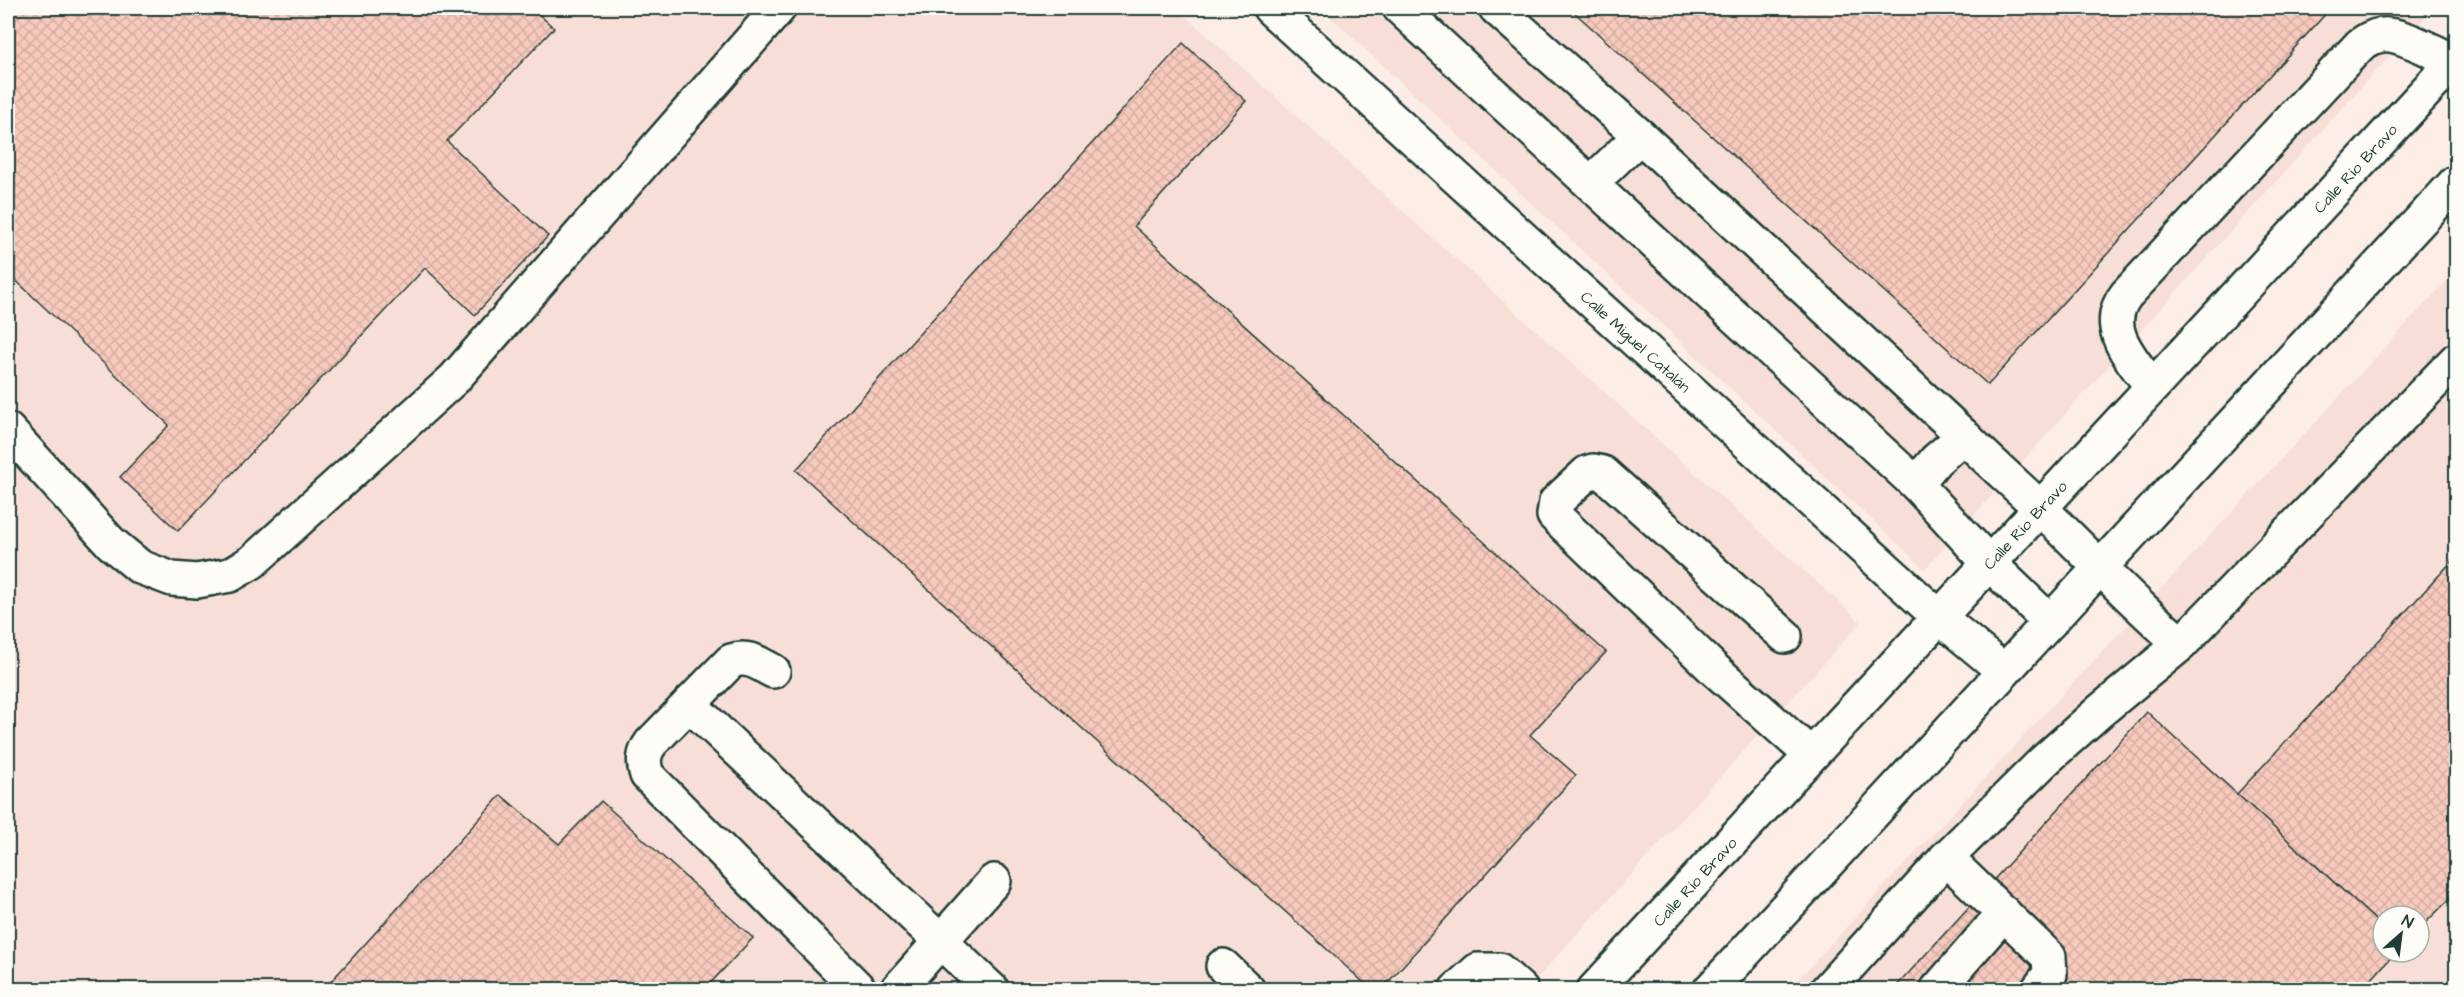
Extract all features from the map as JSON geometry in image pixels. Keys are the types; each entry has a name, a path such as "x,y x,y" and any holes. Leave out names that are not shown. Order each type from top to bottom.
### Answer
{"street":[{"path":"8,430 111,543 140,567 172,579 196,581 230,575 252,562 454,379 779,8"},
{"name":"Calle Miguel Catalán","path":"1270,8 1939,617 2004,671"},
{"path":"1400,8 1916,484 1989,563 2050,621"},
{"path":"1496,8 1640,136 1964,436 1989,463 2040,508 2099,568 2181,644"},
{"path":"2152,387 2117,338 2118,311 2126,296 2360,45 2370,38 2383,34 2397,37 2456,60"},
{"name":"Calle Río Bravo","path":"1594,990 2456,60"},
{"path":"1591,183 1640,136"},
{"path":"1710,990 2457,182"},
{"path":"1827,990 1946,858 2044,761 2181,644 2457,360"},
{"path":"1916,484 1936,460 1964,436"},
{"path":"1785,636 1603,473 1593,471 1587,473 1556,502 1554,515 1714,669 1811,755"},
{"path":"773,671 754,660 745,658 731,661 646,750 643,756 646,774 860,990"},
{"path":"689,704 992,990"},
{"path":"1946,858 2050,961 2050,974 2038,990"},
{"path":"897,990 994,881"},
{"path":"1937,990 2004,913"},
{"path":"1223,966 1248,990"},
{"path":"1456,990 1478,970 1499,970 1521,990"}],"shaded area":[{"path":"8,8 1176,8 1861,622 1527,989 8,989"},
{"path":"1321,8 2433,8 1925,569"},
{"path":"2456,271 2456,989 1789,989"}],"building":[{"path":"8,8 532,8 554,28 447,141 548,236 475,315 425,268 178,531 120,477 169,425 8,273"},
{"path":"1578,8 2331,8 1988,385 1574,12"},
{"path":"1183,43 1246,101 1134,226 1606,652 1530,735 1576,775 1381,990 1372,990 796,470"},
{"path":"2456,557 2456,893 2431,917 2431,904 2371,904 2371,916 2237,794"},
{"path":"2147,712 2371,916 2371,964 2385,964 2362,990 1893,990"},
{"path":"501,795 559,844 601,801 753,938 704,990 323,990"}]}
